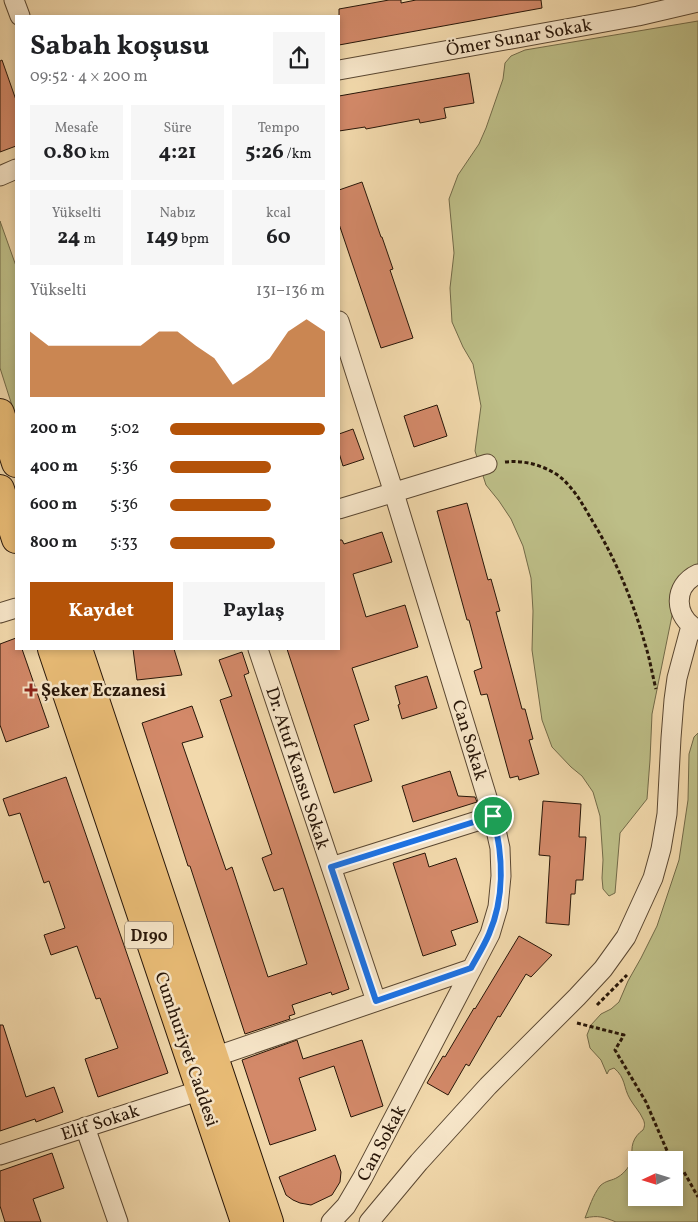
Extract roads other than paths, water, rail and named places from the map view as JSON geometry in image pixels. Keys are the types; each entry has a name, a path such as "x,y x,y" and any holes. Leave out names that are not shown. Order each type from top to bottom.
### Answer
{"highway":[{"path":"0,413 15,460"},
{"path":"0,489 15,537"},
{"name":"Cumhuriyet Caddesi","path":"52,650 245,1222"},
{"name":"Cumhuriyet Caddesi","path":"78,650 269,1222"}],"street":[{"path":"14,0 20,15"},
{"name":"Ömer Sunar Sokak","path":"340,70 637,8 698,2"},
{"path":"0,176 15,169"},
{"name":"Can Sokak","path":"331,1222 346,1206 363,1178 490,934 498,907 501,876 500,848 493,816 340,324"},
{"path":"340,509 487,464"},
{"path":"369,1222 419,1162 482,1092 603,969 626,937 653,878 661,849 667,814 671,738 677,678 695,628 684,620 680,611 680,592 685,583 698,574"},
{"path":"0,613 15,608"},
{"name":"Dr. Atuf Kansu Sokak","path":"258,650 376,1001"},
{"path":"331,867 493,816"},
{"path":"214,1057 471,968"},
{"name":"Elif Sokak","path":"0,1155 201,1090"},
{"path":"85,1127 118,1222"}],"place":[{"name":"Şeker Eczanesi","path":"31,690"}]}
